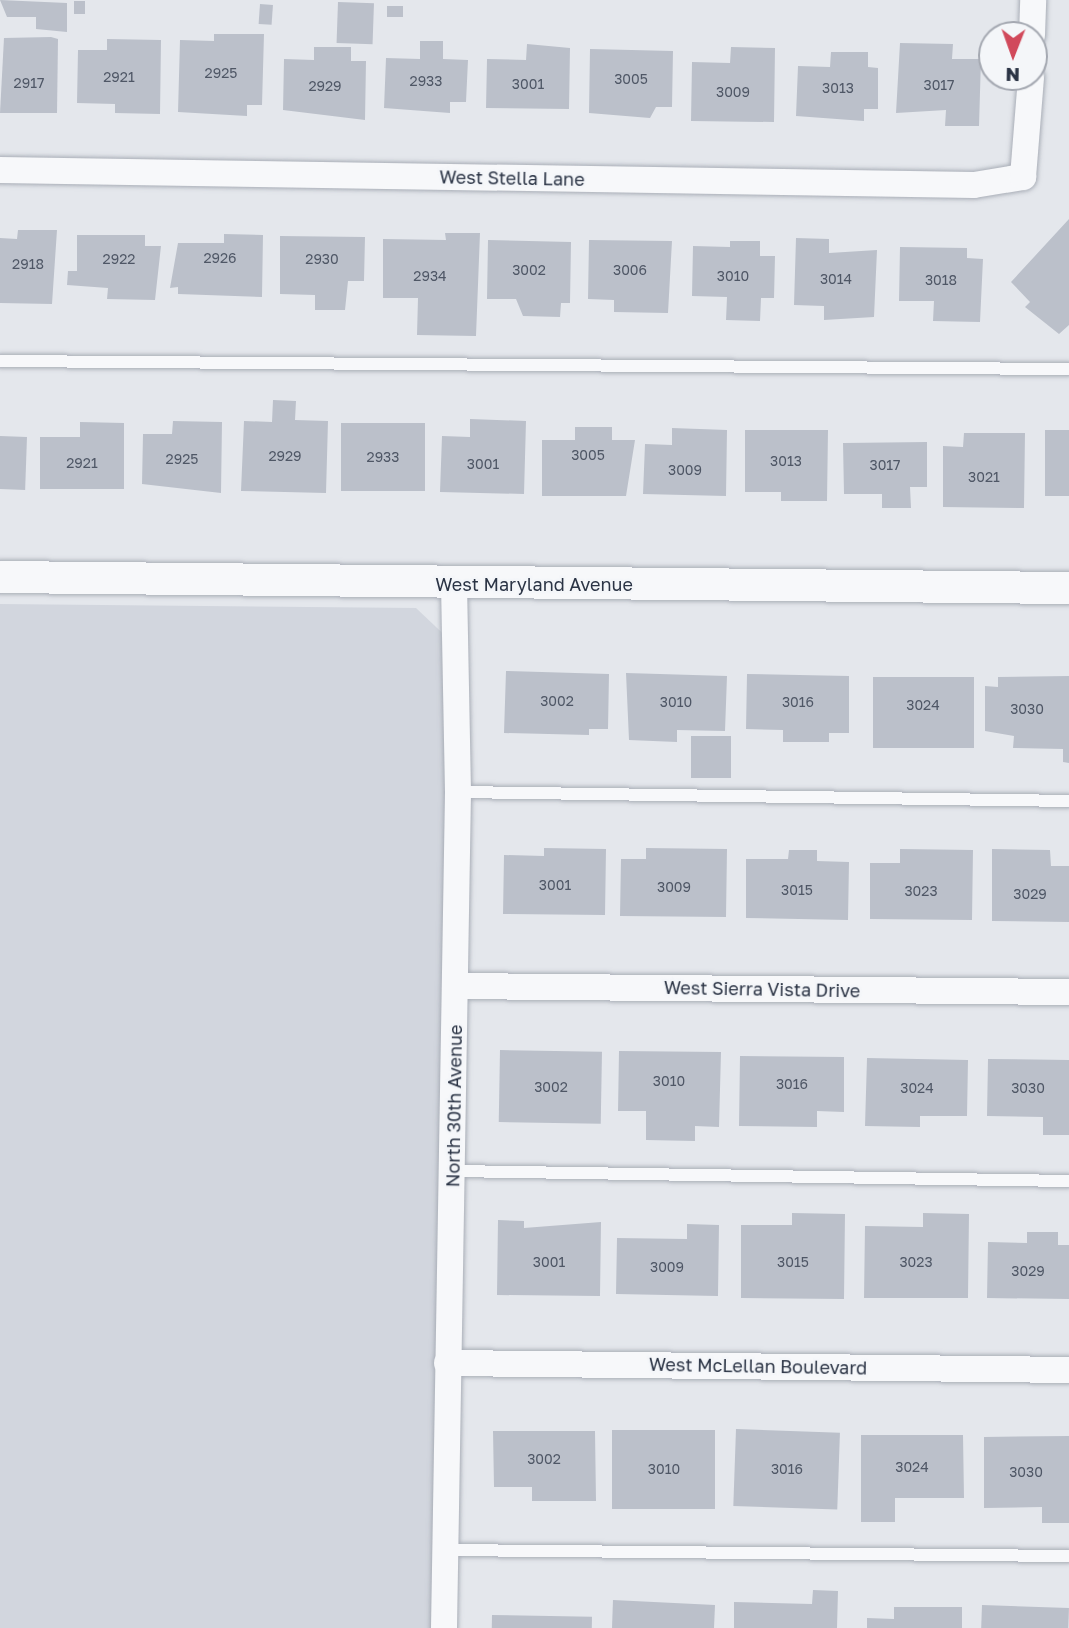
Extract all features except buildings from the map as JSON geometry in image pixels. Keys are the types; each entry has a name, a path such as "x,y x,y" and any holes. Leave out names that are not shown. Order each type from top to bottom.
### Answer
{"street":[{"path":"1032,21 1033,0"},
{"name":"West Stella Lane","path":"0,170 974,185 1023,177 1030,91"},
{"name":"West Maryland Avenue","path":"0,577 1069,588"},
{"name":"North 30th Avenue","path":"444,1628 458,792 454,583"},
{"name":"West Sierra Vista Drive","path":"456,986 1069,992"},
{"name":"West McLellan Boulevard","path":"447,1363 1069,1370"}],"lane":[{"path":"0,360 1069,369"},
{"path":"458,792 1069,801"},
{"path":"453,1171 1069,1181"},
{"path":"445,1550 1069,1556"}],"shaded area":[{"path":"0,604 416,608 455,645 444,1628 0,1628"}]}
